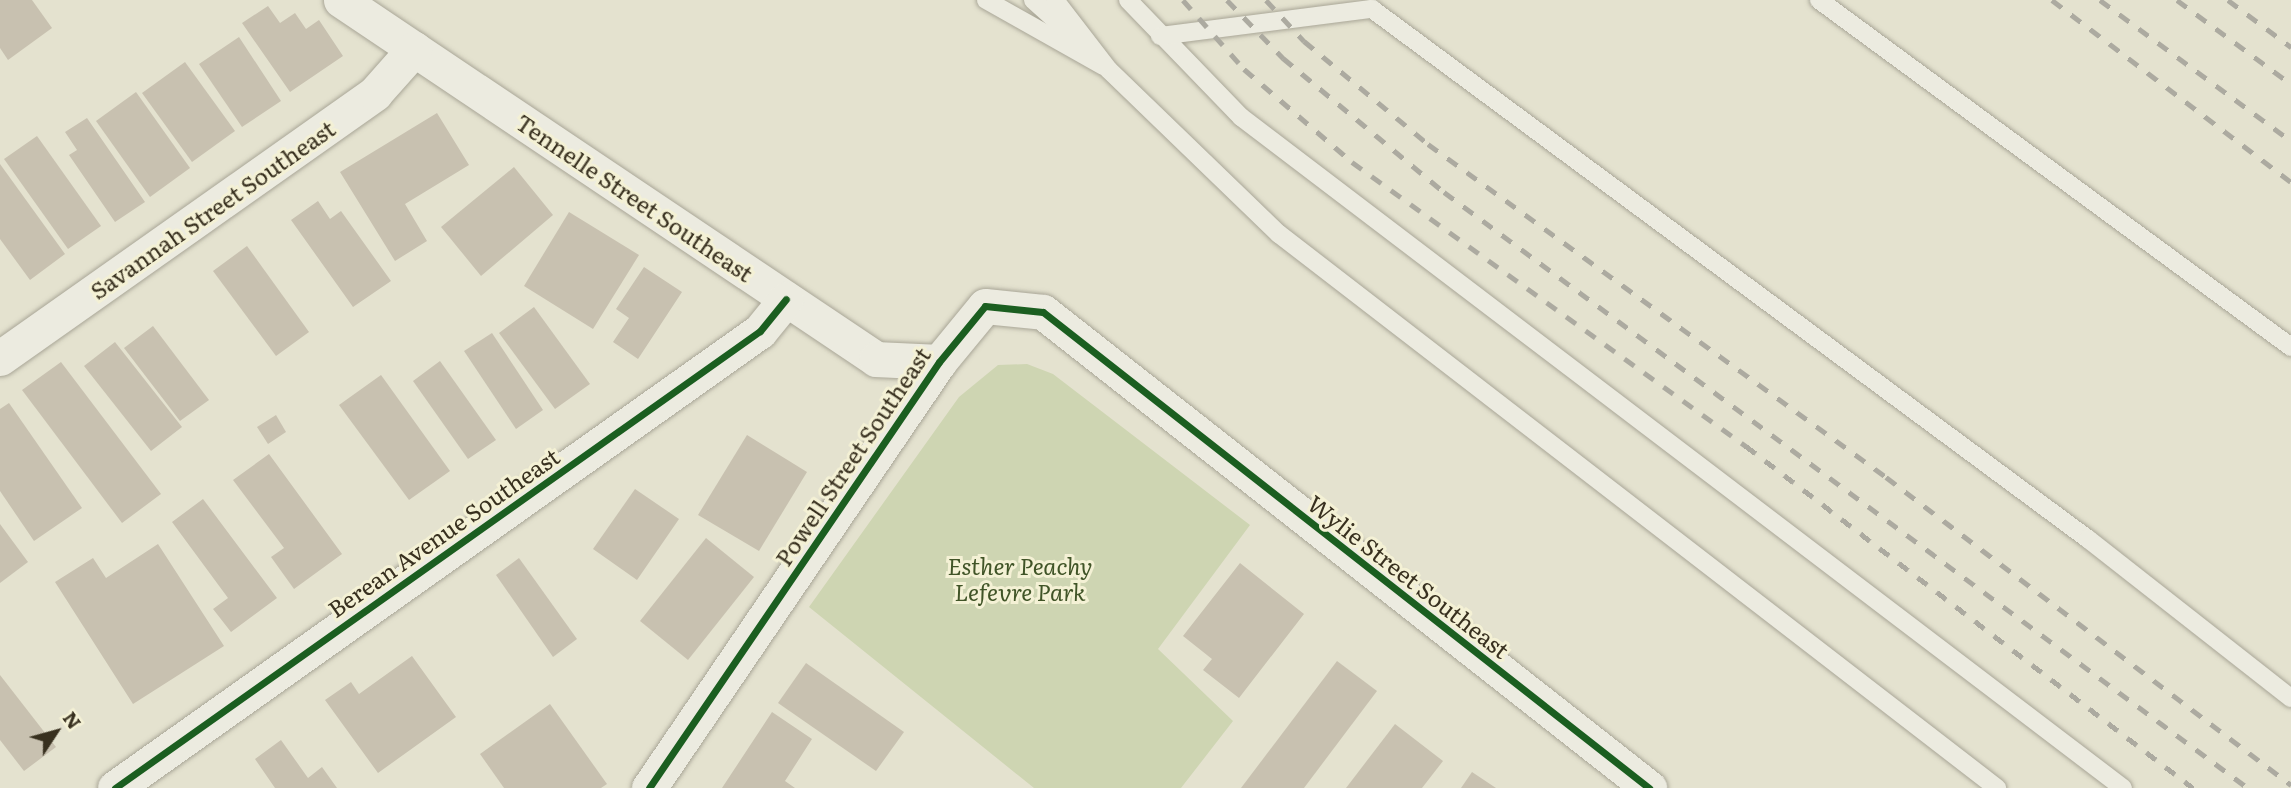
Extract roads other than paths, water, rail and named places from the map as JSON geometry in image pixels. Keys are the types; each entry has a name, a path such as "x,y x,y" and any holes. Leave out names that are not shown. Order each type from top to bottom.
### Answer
{"street":[{"name":"Tennelle Street Southeast","path":"341,0 876,359 939,362"},
{"name":"Savannah Street Southeast","path":"0,358 375,93 414,49"},
{"name":"Berean Avenue Southeast","path":"115,788 760,331 786,299"},
{"name":"Powell Street Southeast","path":"649,788 939,362 985,306 1043,312 1145,394"},
{"name":"Wylie Street Southeast","path":"1145,394 1615,778 1649,788"}],"lane":[{"path":"986,0 1110,70"},
{"path":"997,0 1018,19"},
{"path":"1033,0 1110,70 1279,234 1997,788"},
{"path":"1055,0 1110,70"},
{"path":"1129,0 1160,36 1241,117 2123,788"},
{"path":"1819,0 2291,347"},
{"path":"1160,36 1372,9 2077,531 2291,698"}],"railway":[{"path":"1183,0 1244,69 1352,162 1746,446 2193,788"},
{"path":"1227,0 1283,58 1444,192 2248,788"},
{"path":"1266,0 1304,41 1428,144 1886,477 2291,785"},
{"path":"2052,0 2291,182"},
{"path":"2100,0 2291,141"},
{"path":"2177,0 2291,84"},
{"path":"2228,0 2291,47"}],"park label":[{"name":"Esther Peachy Lefevre Park","path":"1020,578"}]}
